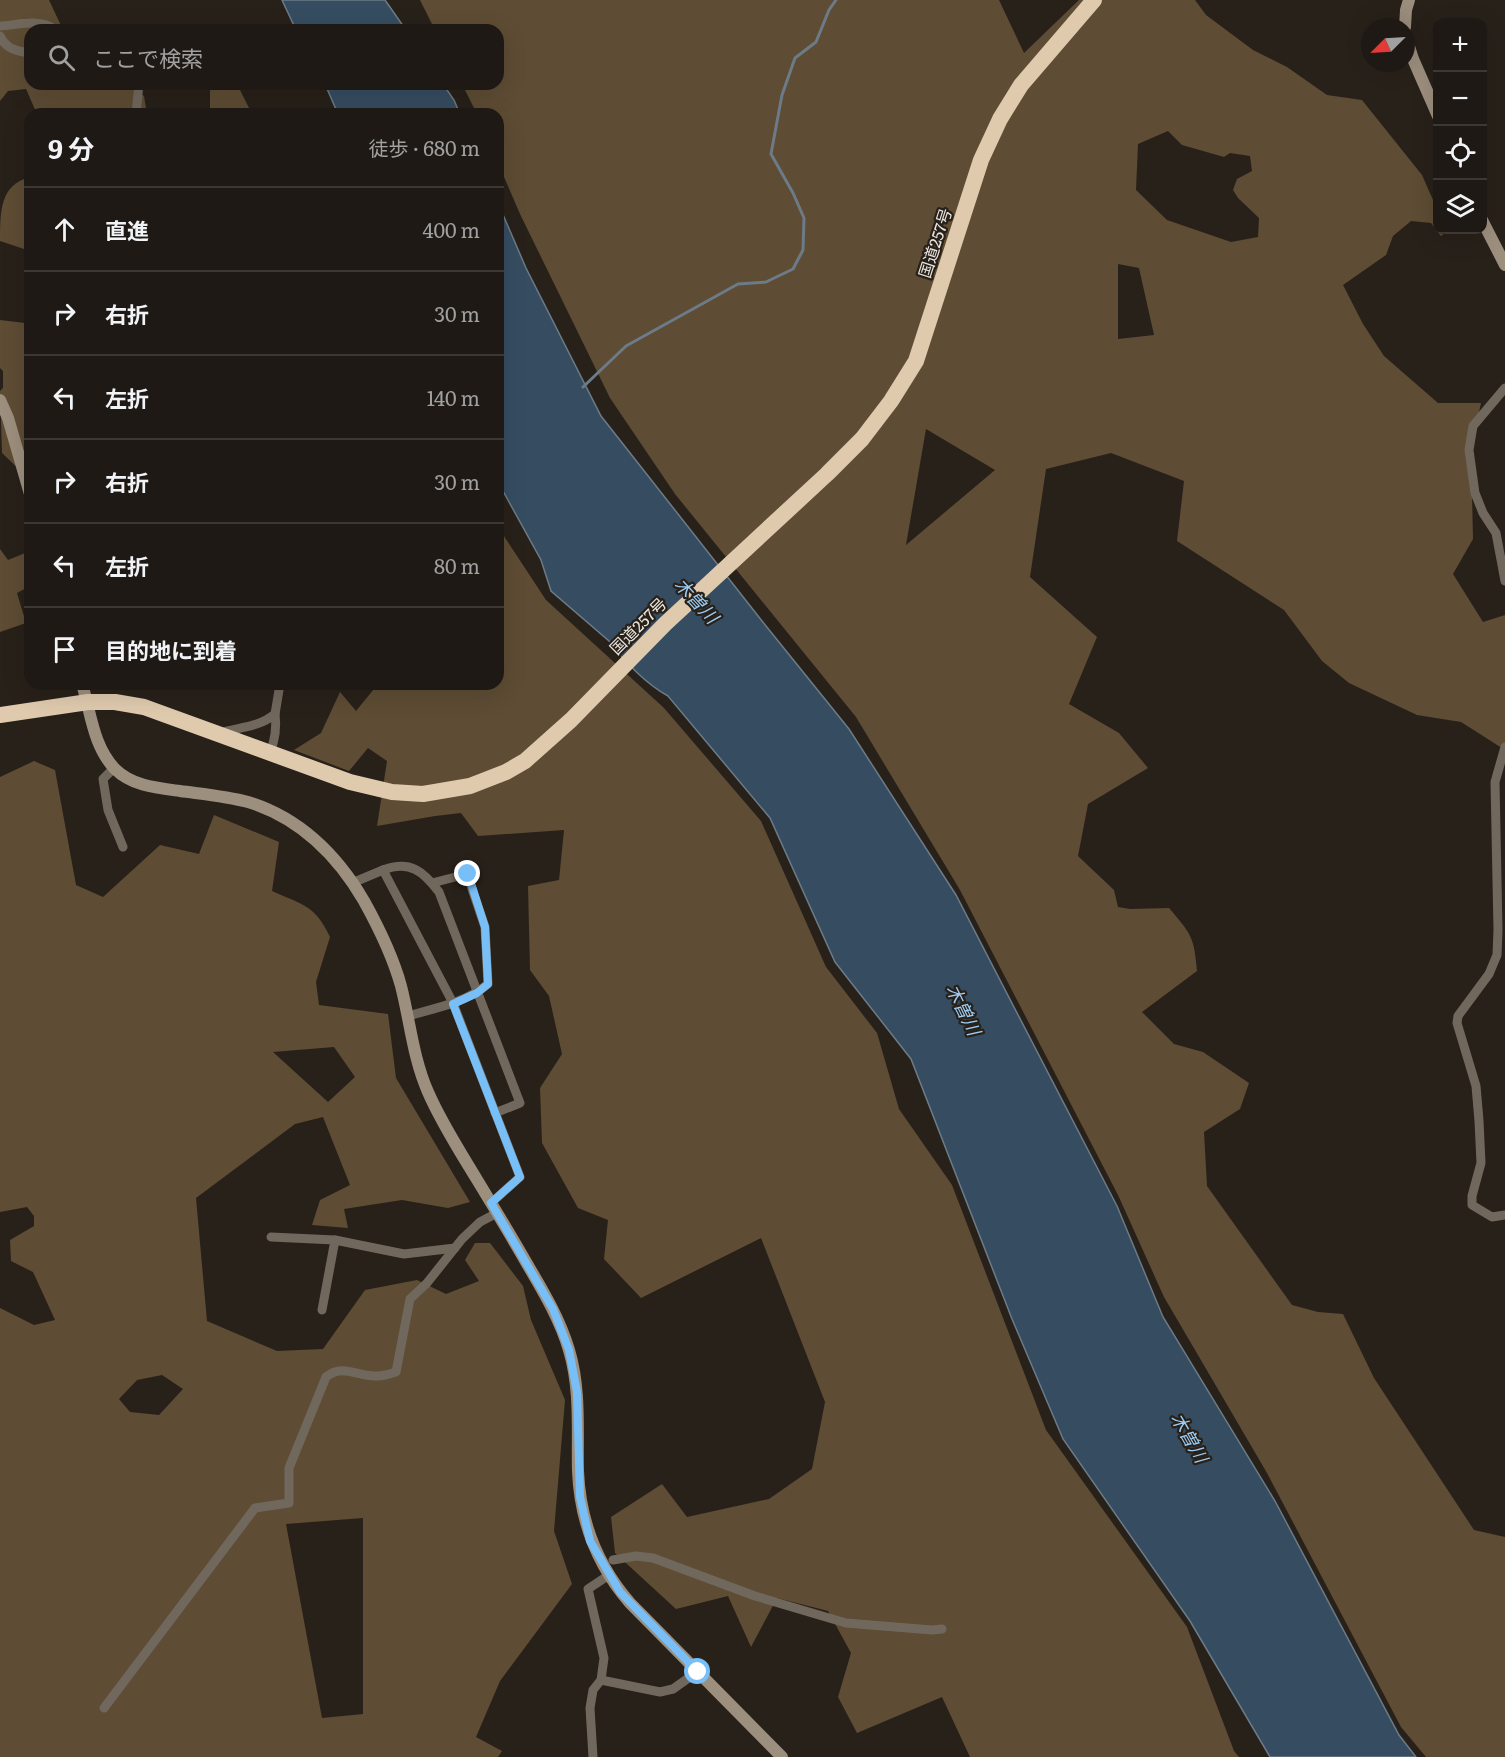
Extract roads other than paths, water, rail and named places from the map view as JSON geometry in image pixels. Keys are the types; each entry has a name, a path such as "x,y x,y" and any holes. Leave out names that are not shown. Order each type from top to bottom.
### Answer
{"highway":[{"name":"国道257号","path":"0,715 88,702 115,702 144,707 350,782 375,789 423,794 470,786 506,772 525,761 571,720 665,624 862,439 891,401 916,361 981,160 1000,119 1021,85 1094,0"}],"street":[{"path":"1406,18 1409,0"},
{"path":"0,26 22,23 43,24"},
{"path":"0,36 7,47 24,52"},
{"path":"1415,64 1433,106"},
{"path":"137,108 138,90"},
{"path":"1487,230 1505,265"},
{"path":"1505,388 1473,426 1469,450 1475,493 1483,513 1496,533 1505,581"},
{"path":"0,399 8,418 24,474"},
{"path":"84,690 99,744 114,768 124,777 150,787 246,802 271,811 296,825 317,841 333,857 352,883 389,952 401,987 418,1065 427,1091 454,1142 553,1309 569,1350 577,1392 578,1473 583,1516 590,1541 609,1575 630,1602 782,1757"},
{"path":"270,753 276,729 275,714 279,690"},
{"path":"217,733 255,726 275,714"},
{"path":"1505,747 1495,782 1497,955 1489,974 1458,1016 1457,1023 1476,1086 1479,1121 1481,1163 1472,1196 1472,1205 1492,1217 1505,1215"},
{"path":"114,768 103,779 108,810 123,847"},
{"path":"352,883 396,866 417,869 439,892 520,1103 495,1113"},
{"path":"105,1708 255,1508 290,1503 289,1468 326,1377 333,1370 339,1369 365,1376 380,1377 396,1372 410,1299 427,1283 454,1248 494,1208 520,1177 453,1004 383,870"},
{"path":"407,1016 453,1004 477,993 488,984 485,927 468,874 432,883"},
{"path":"271,1237 335,1240 404,1254 454,1248"},
{"path":"322,1310 335,1240"},
{"path":"613,1560 636,1556 653,1557 755,1596 846,1623 942,1629"},
{"path":"592,1757 590,1708 593,1690 601,1680 604,1658 588,1588 609,1575"},
{"path":"601,1680 660,1692 673,1689 698,1672"}],"water":[{"path":"282,0 385,0 402,24 293,24"},
{"path":"328,90 447,90 457,108 335,108"},
{"name":"木曽川","path":"504,217 526,268 601,416 849,729 956,895 1117,1206 1163,1317 1275,1501 1399,1735 1416,1757 1270,1757 1190,1621 1063,1439 1012,1319 911,1059 835,962 770,818 668,696 644,679 609,641 551,591 541,560 504,493"}],"waterway":[{"path":"583,387 626,346 738,284 766,282 793,269 803,250 804,218 771,154 782,95 795,58 816,42 829,10 836,0"}]}
